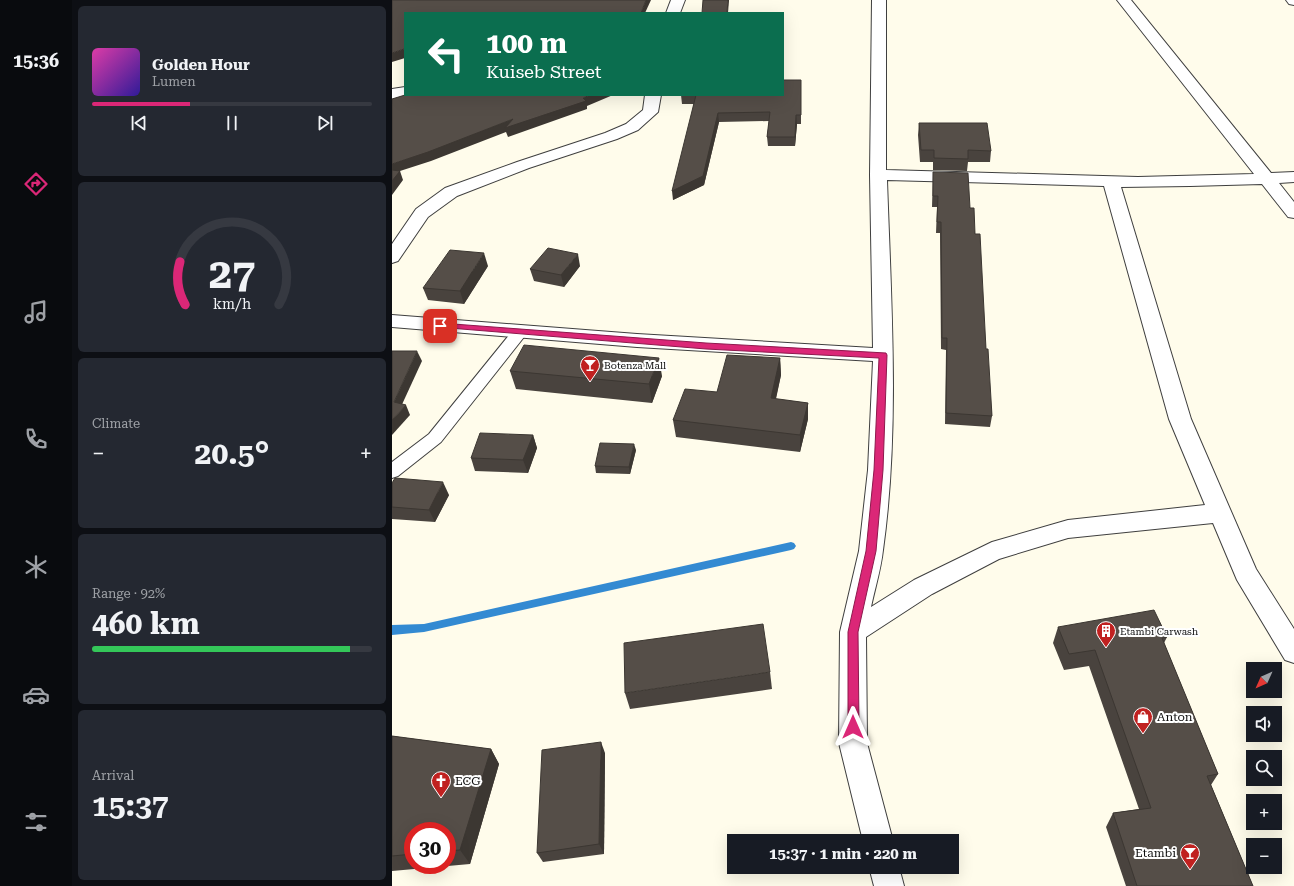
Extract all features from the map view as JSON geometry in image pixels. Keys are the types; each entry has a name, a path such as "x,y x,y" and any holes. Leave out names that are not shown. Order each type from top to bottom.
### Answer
{"street":[{"path":"673,12 678,0"},
{"path":"876,834 854,743 853,632 871,551 879,470 883,355 878,175 879,0"},
{"path":"1124,0 1294,212"},
{"path":"392,94 404,91"},
{"path":"392,257 422,213 451,192 523,165 611,136 632,127 650,112 653,96"},
{"path":"878,175 1111,181 1267,179 1294,177"},
{"path":"1111,181 1180,419 1246,573 1294,652"},
{"path":"392,321 519,333 706,346 883,355"},
{"path":"853,632 923,586 992,552 1068,529 1220,513"},
{"path":"886,874 889,886"}],"lane":[{"path":"392,471 435,438 519,333"}],"building":[{"path":"392,0 646,0 641,12 404,12 404,49 392,53"},
{"path":"703,0 728,0 727,12 702,12"},
{"path":"784,80 801,80 801,115 796,115 795,137 767,137 770,112 718,113 703,176 672,191 696,96 784,96"},
{"path":"404,95 588,96 583,98 586,101 505,128 513,119 428,152 392,164 392,99"},
{"path":"919,123 987,123 991,151 968,150 968,159 934,158 934,150 921,150"},
{"path":"392,170 400,171 392,181"},
{"path":"933,172 968,173 970,208 974,208 975,234 980,234 986,349 988,349 992,416 946,413 947,338 942,338 941,222 937,222 938,196 933,196"},
{"path":"548,248 578,254 561,275 530,269"},
{"path":"450,250 484,253 460,291 423,288"},
{"path":"524,345 659,358 649,384 510,371"},
{"path":"392,351 417,351 394,402 406,405 392,420"},
{"path":"727,355 780,358 771,398 808,403 800,435 673,420 685,389 717,392"},
{"path":"480,433 533,435 523,460 471,458"},
{"path":"600,443 634,444 629,467 595,466"},
{"path":"395,478 443,482 429,510 392,507 392,483"},
{"path":"1154,610 1167,637 1162,638 1218,774 1207,776 1246,869 1246,874 1248,874 1253,886 1137,886 1113,813 1151,808 1095,650 1069,654 1058,627"},
{"path":"763,624 770,672 625,693 624,643"},
{"name":"ECG","path":"392,736 491,749 460,850 456,850 456,822 404,822 404,855 392,856"},
{"path":"601,742 599,844 537,853 542,750"}],"waterway":[{"path":"392,630 424,628 791,546"}],"place":[{"name":"Botenza Mall","path":"590,382"},
{"name":"Etambi Carwash","path":"1106,648"},
{"name":"Anton","path":"1143,734"},
{"name":"ECG","path":"441,798"},
{"name":"Etambi","path":"1190,870"}],"route":[{"path":"440,326 706,346 883,355 879,470 871,551 853,632 853,727"}]}
